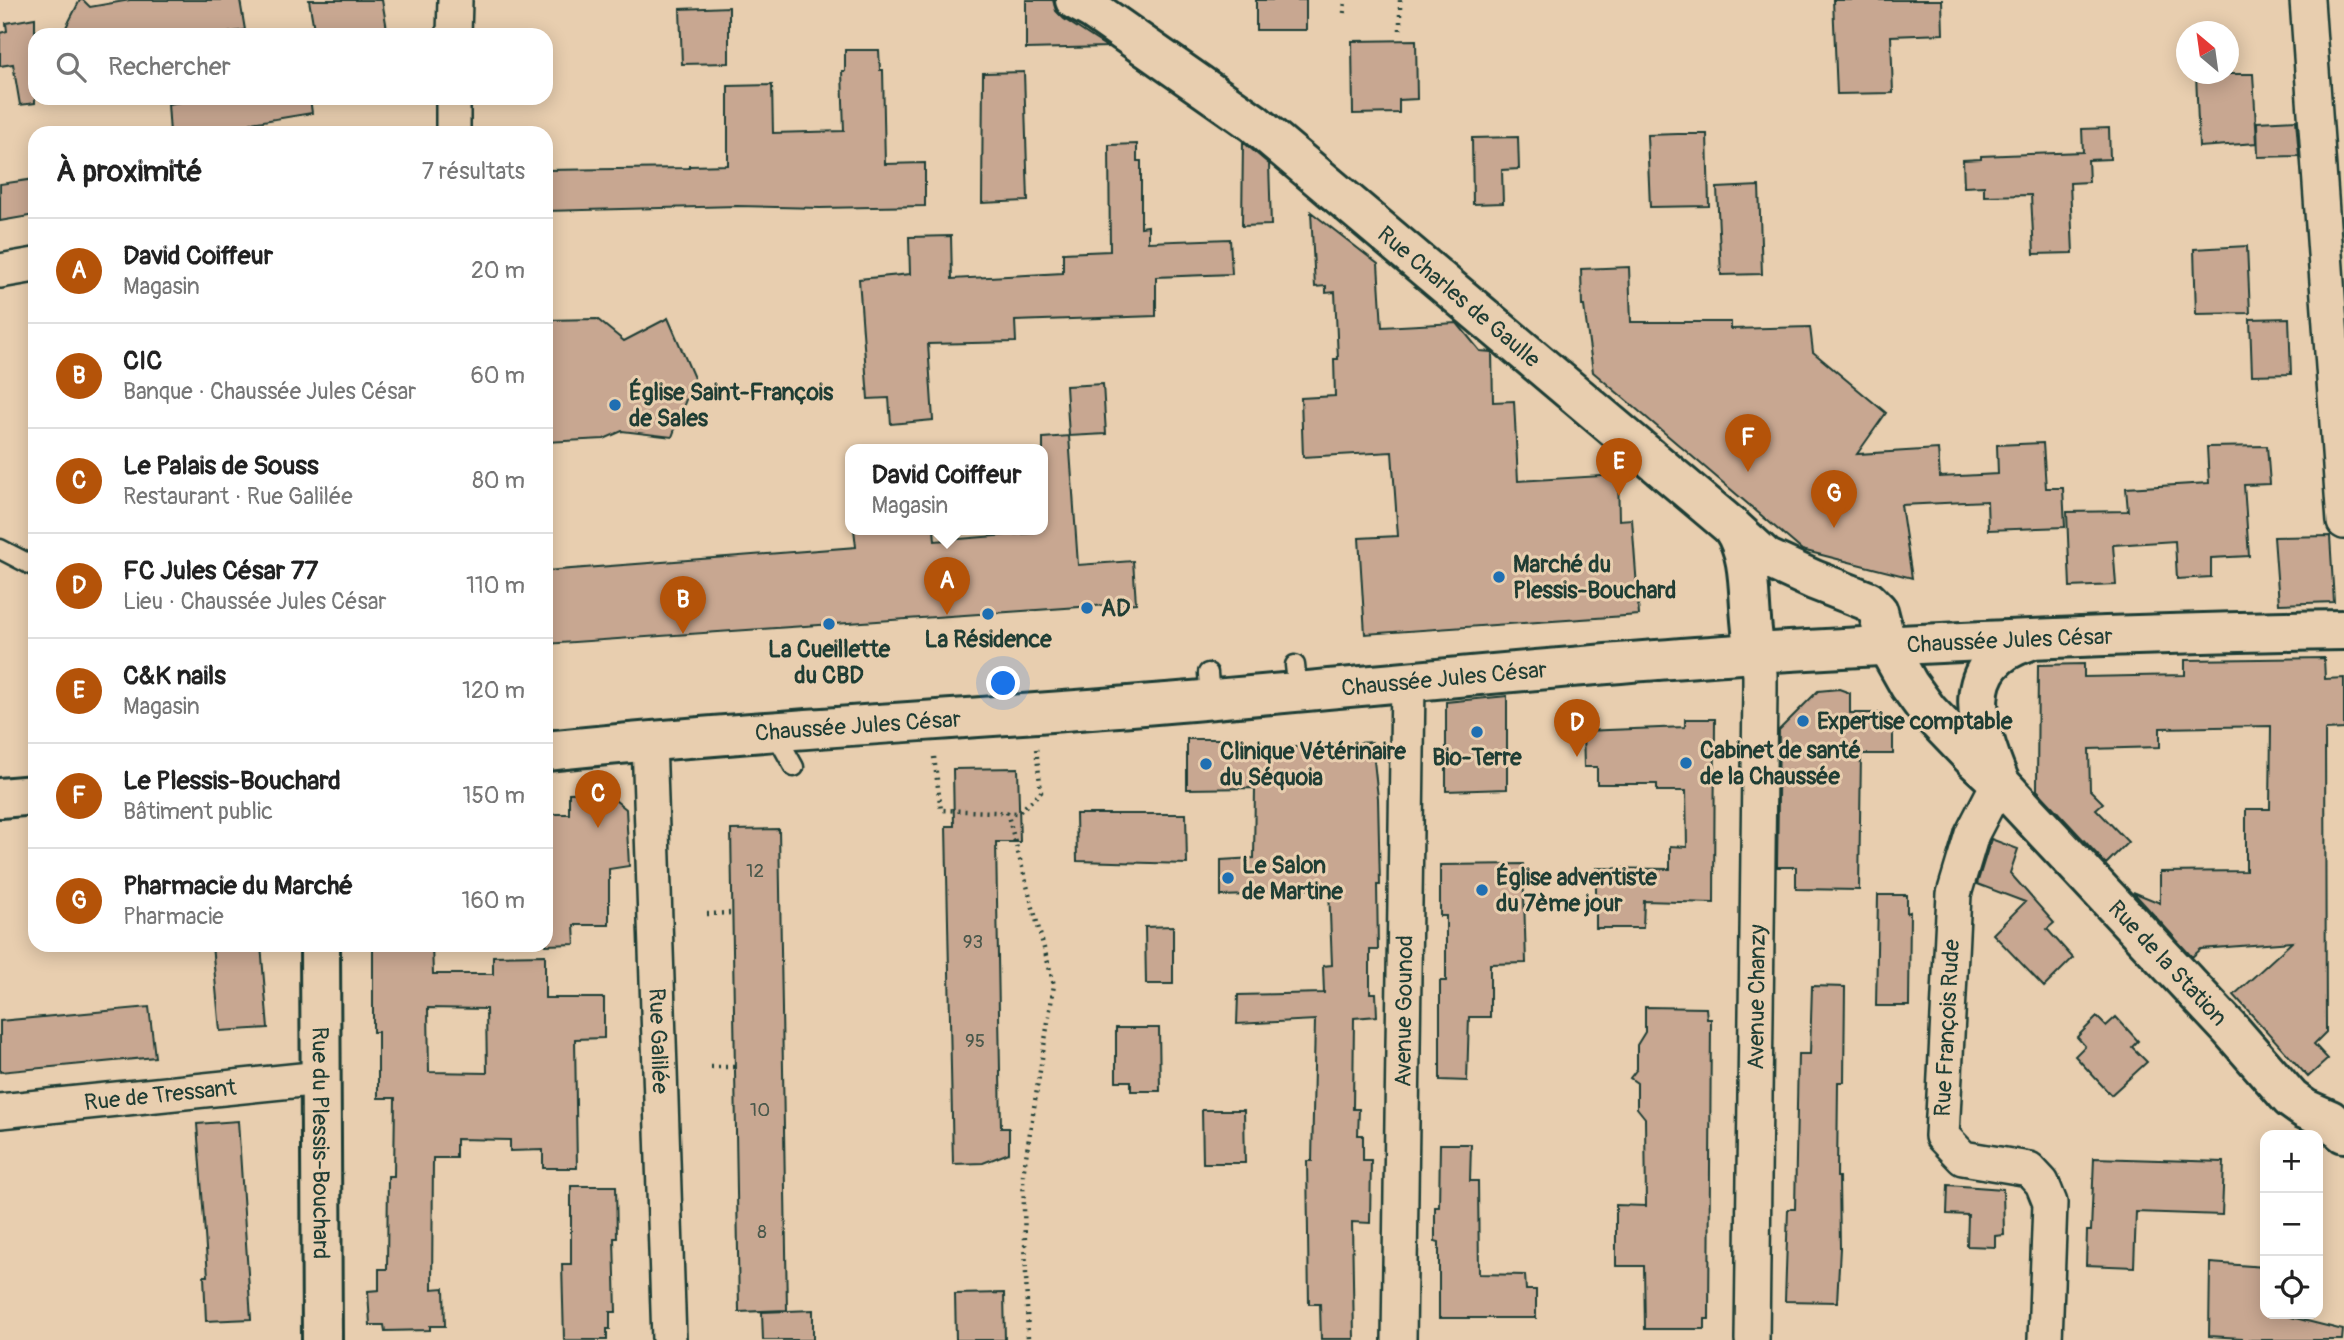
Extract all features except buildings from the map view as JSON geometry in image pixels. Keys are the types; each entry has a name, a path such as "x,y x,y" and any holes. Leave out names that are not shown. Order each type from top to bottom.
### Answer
{"street":[{"path":"454,28 455,0"},
{"name":"Rue Charles de Gaulle","path":"1075,0 1254,123 1732,527 1738,536 1745,560 1751,636 1756,653"},
{"path":"2307,0 2344,522"},
{"path":"453,105 453,126"},
{"path":"0,271 28,266"},
{"name":"Rue de la Station","path":"1732,527 1766,558 1805,577 1868,601 1878,611 1886,646 1928,711 1999,782 2231,1030 2291,1099 2305,1109 2330,1120 2344,1133"},
{"name":"Chaussée Jules César","path":"553,750 774,730 1031,713 1209,686 1296,678 1408,681 1756,653 2037,639 2344,630"},
{"name":"Rue de la Station","path":"1999,782 1979,720 1980,682 1993,659 2012,646 2037,639"},
{"name":"Avenue Chanzy","path":"1752,1340 1760,689 1756,653"},
{"name":"Avenue Gounod","path":"1399,1340 1408,681"},
{"name":"Rue Galilée","path":"649,740 669,1340"},
{"name":"Rue François Rude","path":"1999,782 1972,834 1954,894 1942,1136 1963,1158 2029,1169 2042,1183 2050,1203 2045,1340"},
{"path":"0,798 28,796"},
{"name":"Rue du Plessis-Bouchard","path":"320,952 322,1340"},
{"name":"Rue de Tressant","path":"0,1111 321,1078"}],"lane":[{"path":"0,549 28,564"},
{"path":"774,730 794,767"}],"path":[{"path":"1344,13 1345,0"},
{"path":"1400,0 1400,31"},
{"path":"930,720 941,810 1018,813 1041,792 1031,713"},
{"path":"1007,812 1054,985 1023,1175 1028,1340"},
{"path":"708,914 732,913"},
{"path":"710,1067 734,1067"}],"place":[{"name":"Église Saint-François de Sales","path":"615,405"},
{"name":"Le Plessis-Bouchard","path":"1748,472"},
{"name":"C&K nails","path":"1619,496"},
{"name":"Pharmacie du Marché","path":"1834,528"},
{"name":"Marché du Plessis-Bouchard","path":"1499,577"},
{"name":"AD","path":"1087,608"},
{"name":"La Résidence","path":"988,614"},
{"name":"David Coiffeur","path":"947,615"},
{"name":"La Cueillette du CBD","path":"829,624"},
{"name":"CIC","path":"683,634"},
{"name":"Expertise comptable","path":"1803,721"},
{"name":"Bio-Terre","path":"1477,732"},
{"name":"FC Jules César 77","path":"1577,757"},
{"name":"Cabinet de santé de la Chaussée","path":"1686,763"},
{"name":"Clinique Vétérinaire du Séquoia","path":"1206,764"},
{"name":"Le Palais de Souss","path":"598,828"},
{"name":"Le Salon de Martine","path":"1228,878"},
{"name":"Église adventiste du 7ème jour","path":"1482,890"}]}
